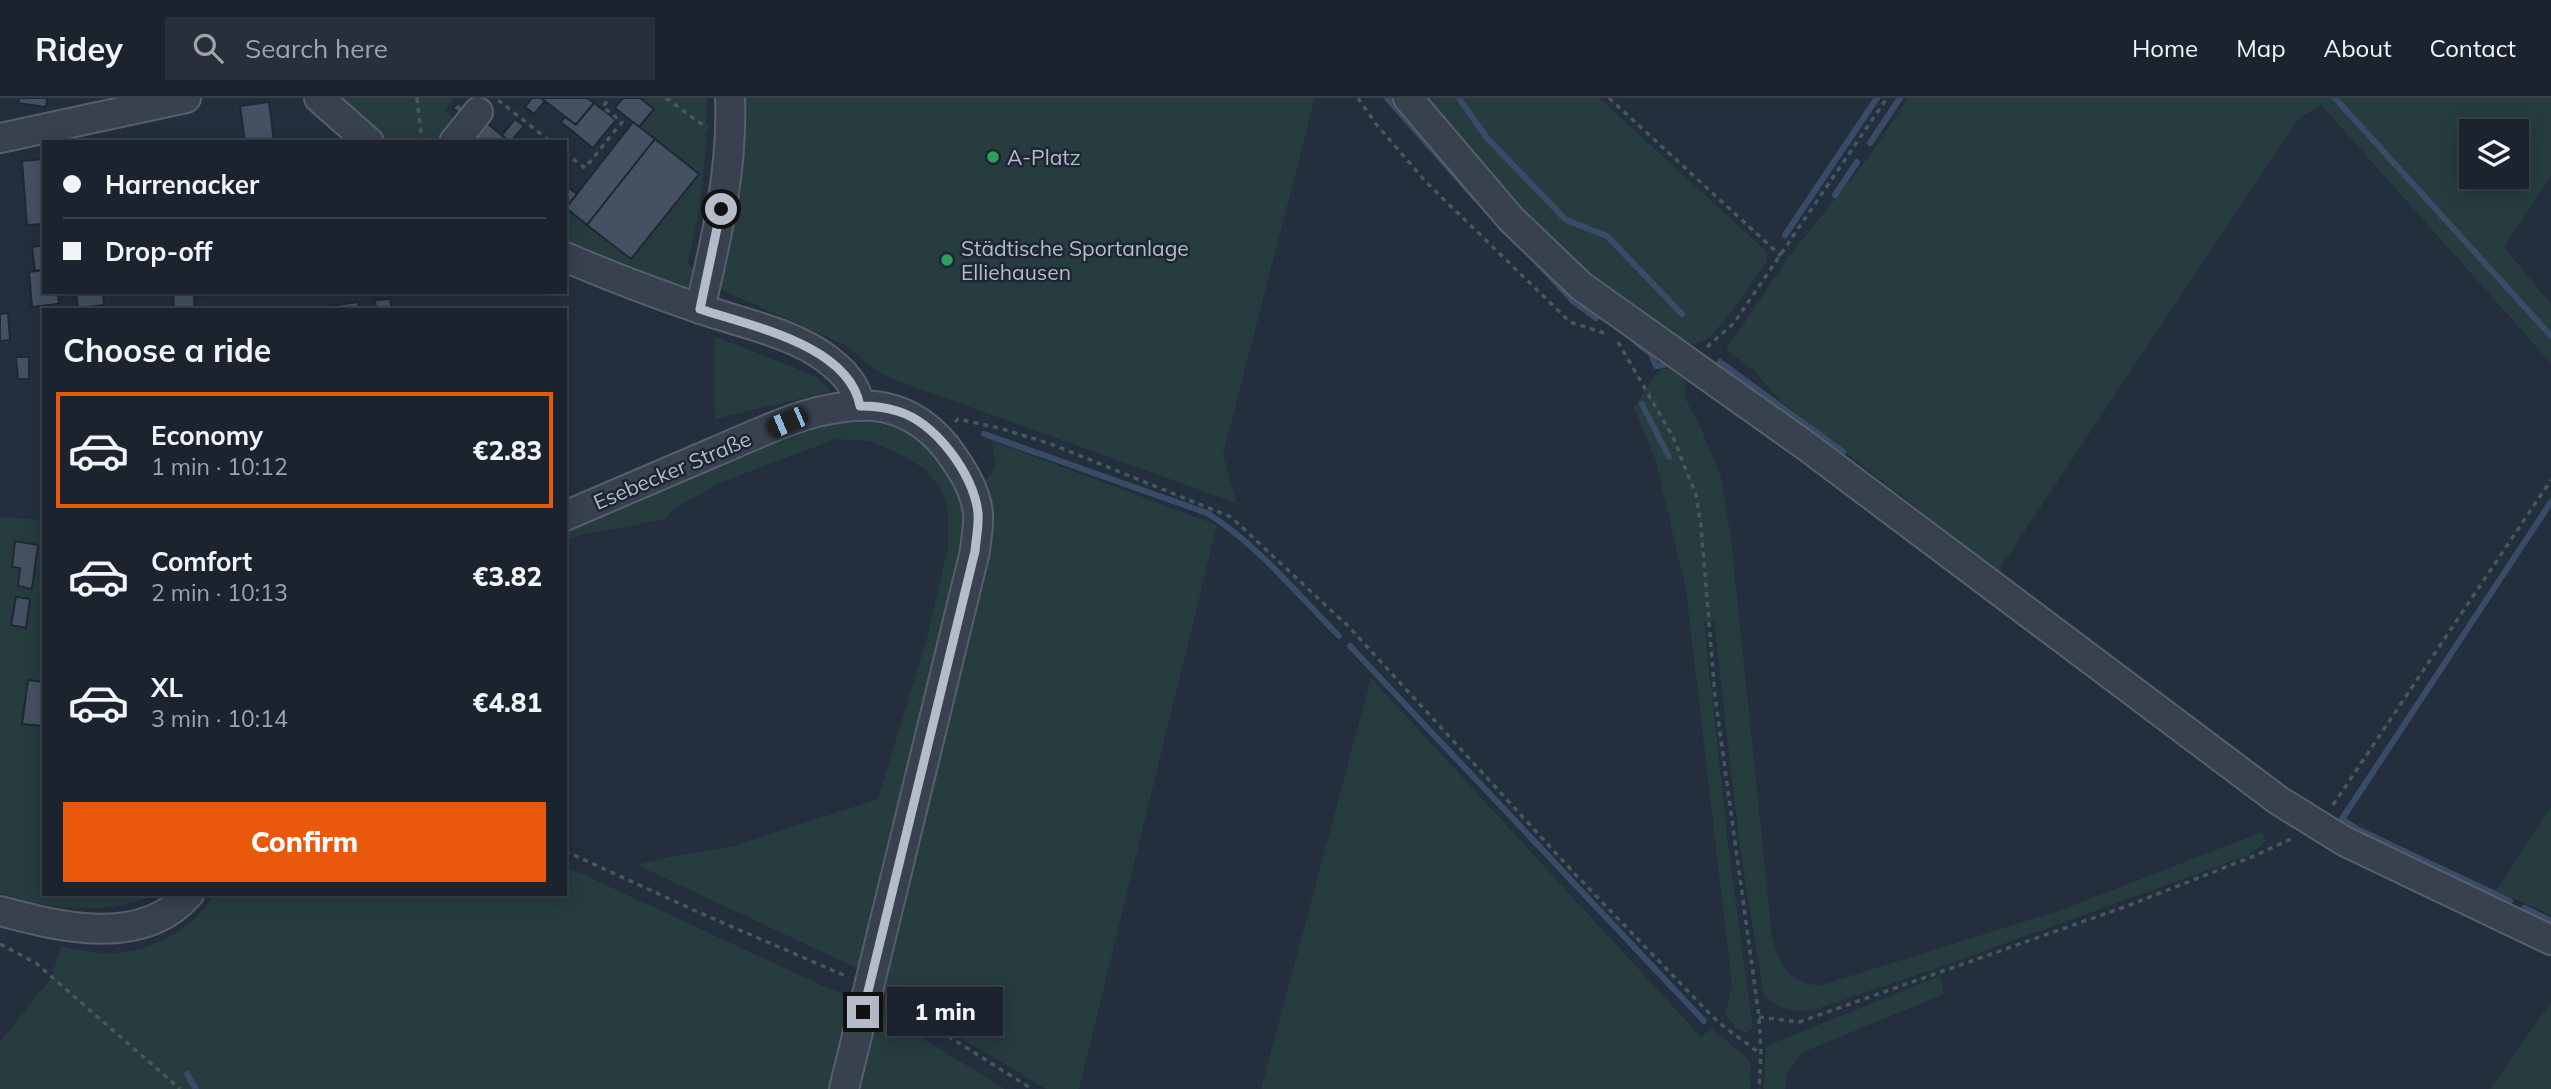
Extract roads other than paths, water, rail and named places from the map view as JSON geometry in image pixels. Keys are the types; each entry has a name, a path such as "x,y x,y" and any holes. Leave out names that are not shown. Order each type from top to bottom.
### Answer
{"street":[{"path":"0,138 56,134 186,98"},
{"path":"319,98 367,140"},
{"path":"700,309 721,214 729,144 730,98"},
{"path":"1408,98 1511,219 1559,267 1621,316 1809,447 2278,800 2318,827 2551,940"},
{"path":"456,140 487,105"},
{"path":"567,258 622,282 795,342 825,357 846,375 857,393 860,406"},
{"name":"Esebecker Straße","path":"567,515 787,422 827,409 860,406 899,411 918,421 936,435 958,463 972,489 978,514 975,551 844,1089"},
{"path":"0,911 88,928 123,928 166,914 187,896"}],"waterway":[{"path":"1387,98 1475,198"},
{"path":"1459,98 1487,138 1566,220 1607,236 1682,314"},
{"path":"1785,235 1877,98"},
{"path":"1870,143 1900,98"},
{"path":"2335,98 2551,336"},
{"path":"1835,195 1857,162"},
{"path":"1534,259 1573,301 1596,318"},
{"path":"1637,343 1651,354 1656,366 1669,364 1674,367"},
{"path":"1720,362 1843,452"},
{"path":"1642,404 1669,457"},
{"path":"984,434 1207,513 1260,554 1339,636"},
{"path":"2510,901 2357,829 2342,819 2551,502"},
{"path":"1350,646 1704,1021"},
{"path":"2524,908 2551,921"},
{"path":"187,1074 196,1089"}],"place":[{"name":"A-Platz","path":"993,157"},
{"name":"Städtische Sportanlage Elliehausen","path":"947,260"}]}
